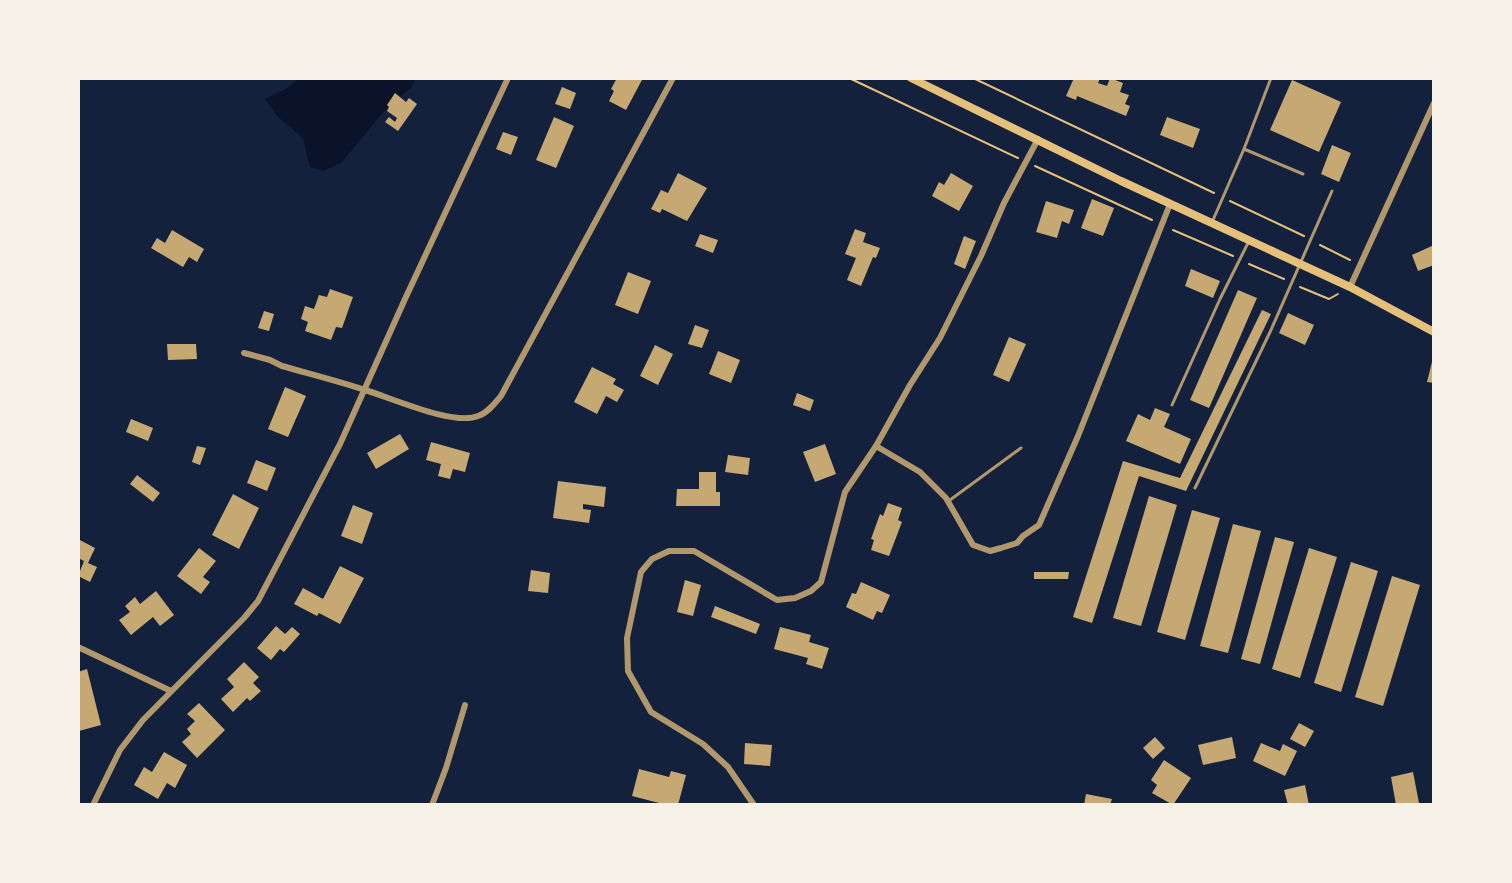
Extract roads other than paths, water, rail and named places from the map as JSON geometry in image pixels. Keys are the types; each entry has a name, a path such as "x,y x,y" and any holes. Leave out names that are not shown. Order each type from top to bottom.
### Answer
{"main road":[{"path":"911,78 1212,224 1350,287 1434,332"}],"street":[{"path":"93,805 120,750 143,720 258,601 340,444 508,78"},
{"path":"244,353 440,415 477,417 501,396 673,78"},
{"path":"1350,287 1434,103"},
{"path":"1426,119 1434,124"},
{"path":"754,805 728,767 703,744 651,712 628,671 627,638 641,572 652,559 669,551 694,551 777,600 803,595 821,582 845,492 876,446 961,299 1004,203 1038,139"},
{"path":"876,446 920,472 948,501 973,545 990,551 1017,543 1039,525 1078,436 1170,204"},
{"path":"78,647 171,691"},
{"path":"432,805 465,705"}],"lane":[{"path":"1212,224 1271,78"},
{"path":"1244,149 1303,174"},
{"path":"1195,488 1332,191"},
{"path":"1172,405 1249,241"},
{"path":"948,501 1021,448"}],"water":[{"path":"300,78 415,78 412,87 387,108 341,163 323,171 310,167 303,138 278,117 265,99"}]}
